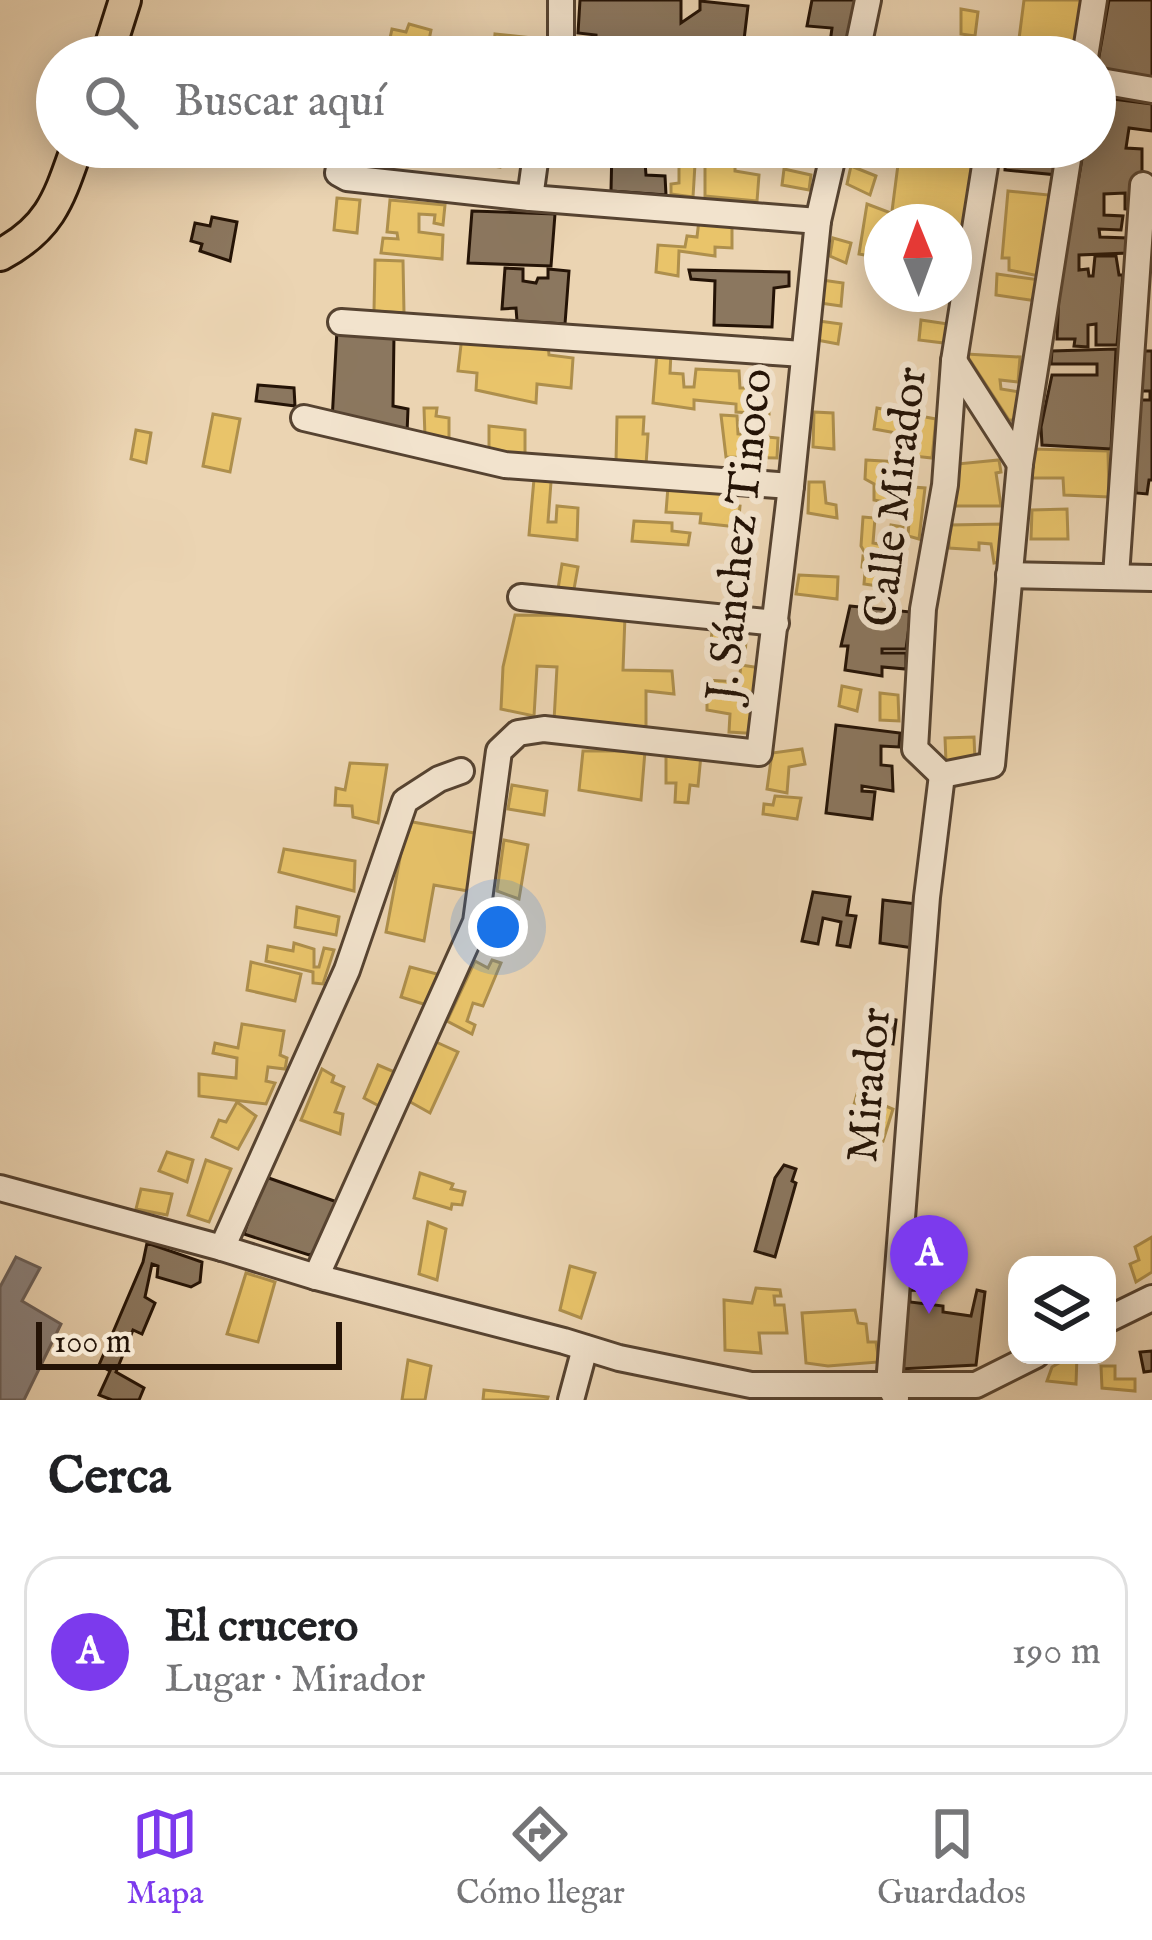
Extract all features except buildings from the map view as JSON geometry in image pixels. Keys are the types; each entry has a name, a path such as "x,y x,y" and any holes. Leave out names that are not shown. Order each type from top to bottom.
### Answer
{"main road":[{"path":"114,36 125,0"},
{"path":"0,255 23,242 56,207 70,168"}],"street":[{"path":"561,0 561,36"},
{"path":"860,36 868,0"},
{"path":"1088,36 1094,0"},
{"path":"1116,84 1152,90"},
{"path":"339,168 338,173 346,178 818,221"},
{"path":"530,198 534,168"},
{"name":"J. Sánchez Tinoco","path":"316,1277 476,922 500,751 518,734 544,729 759,753 818,221 831,168"},
{"name":"Calle Mirador","path":"943,775 915,749 923,609 945,485 955,361 985,168"},
{"path":"943,775 992,765 1020,464 1067,168"},
{"path":"1116,576 1143,185"},
{"path":"341,322 803,353"},
{"path":"955,361 1020,464"},
{"path":"304,418 505,465 791,486"},
{"path":"1009,575 1152,578"},
{"path":"521,597 776,622"},
{"path":"222,1248 347,970 405,801 461,771"},
{"name":"Mirador","path":"893,1392 927,897 943,775"},
{"path":"0,1188 619,1358 751,1385 982,1392 1023,1364"},
{"path":"1116,1316 1152,1298"},
{"path":"571,1400 584,1348"}],"place":[{"name":"El crucero","path":"929,1314"}]}
